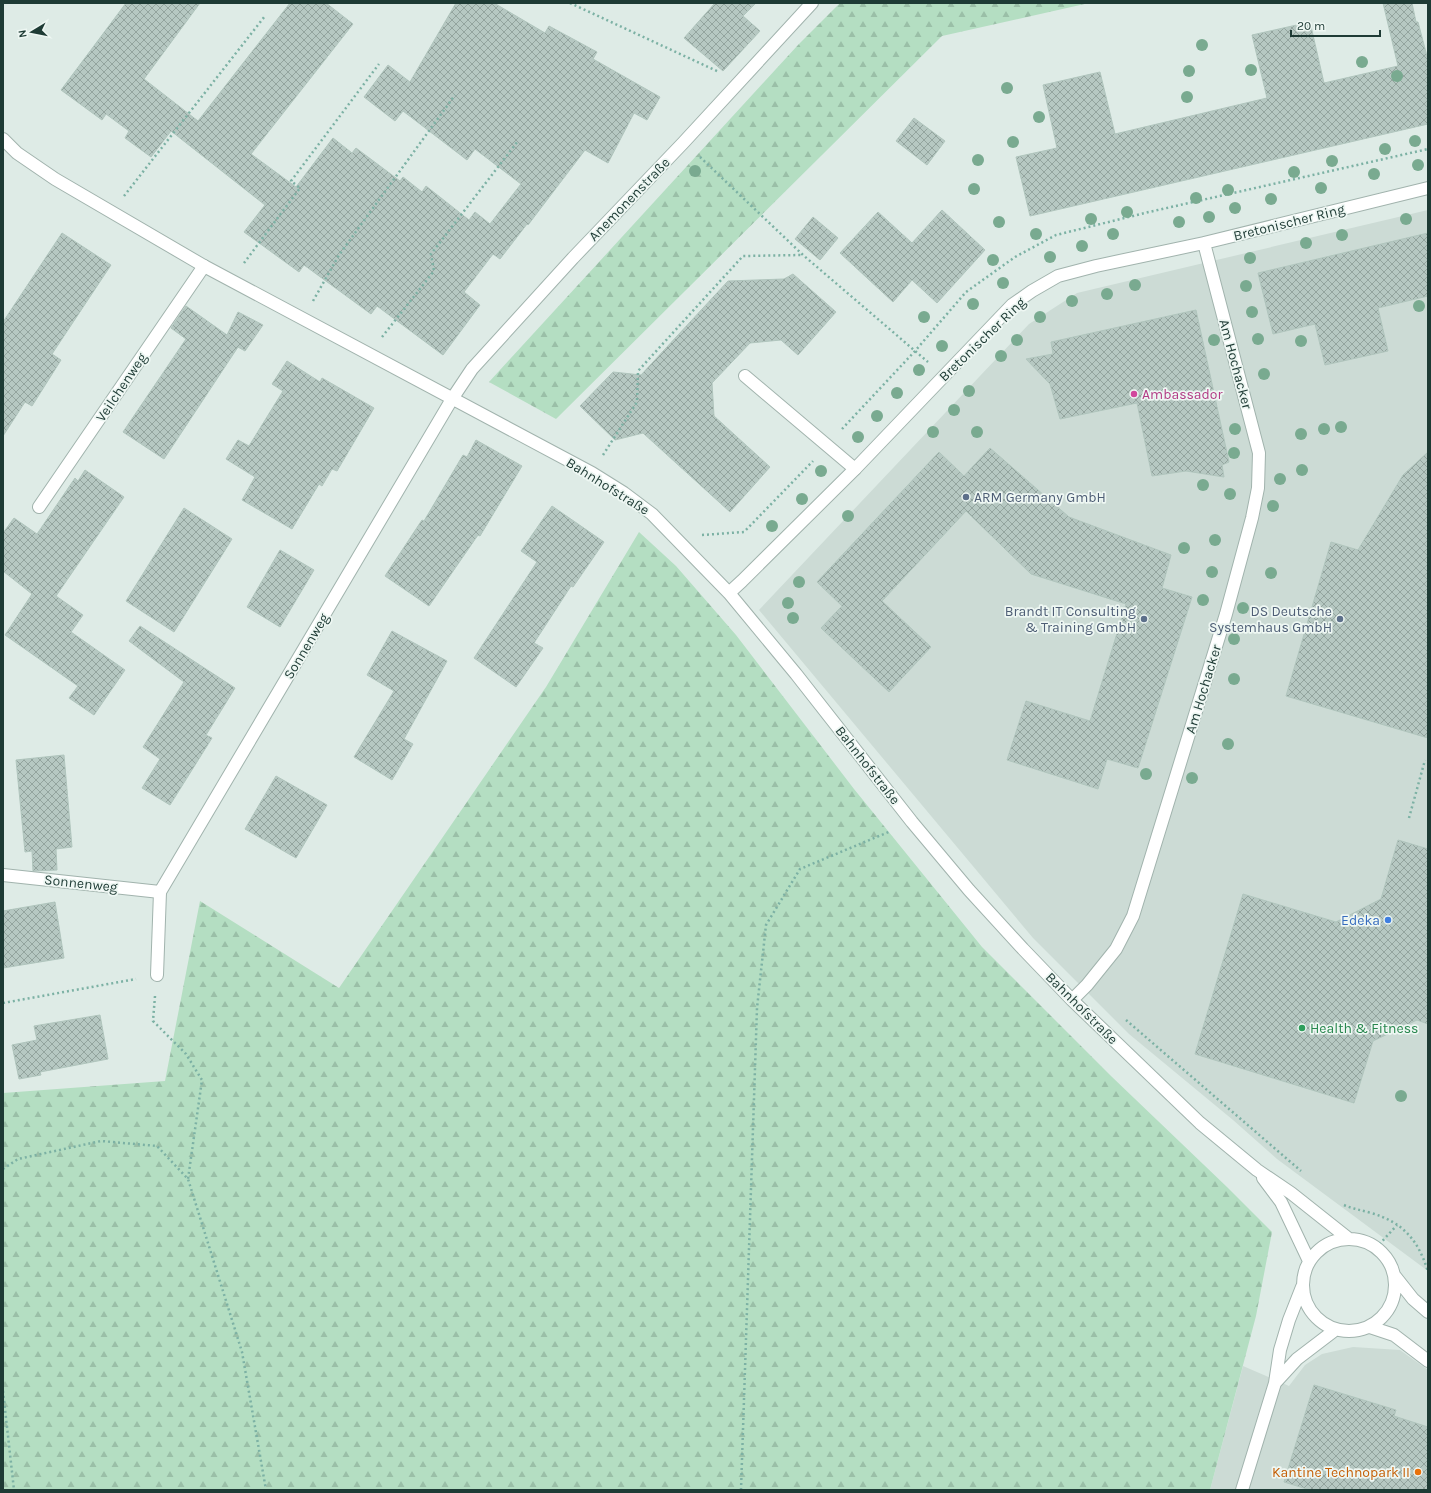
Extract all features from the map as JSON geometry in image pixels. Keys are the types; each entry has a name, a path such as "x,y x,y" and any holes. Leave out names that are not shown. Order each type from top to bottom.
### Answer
{"street":[{"name":"Anemonenstraße","path":"452,399 472,369 573,258 812,3"},
{"path":"3,139 17,153 55,179 204,266 452,399"},
{"name":"Bretonischer Ring","path":"728,593 742,582 855,469 1012,305 1032,291 1058,276 1096,266 1204,243 1428,188"},
{"name":"Am Hochacker","path":"1072,1000 1087,985 1116,949 1133,916 1226,614 1252,518 1258,488 1259,453 1204,243"},
{"name":"Veilchenweg","path":"39,507 204,266"},
{"path":"745,376 855,469"},
{"name":"Bahnhofstraße","path":"452,399 592,473 624,493 652,514 728,593 796,674 912,822 974,896 1072,1000 1200,1123 1257,1170 1291,1193 1349,1239"},
{"name":"Sonnenweg","path":"156,975 160,892 452,399"},
{"name":"Sonnenweg","path":"3,875 160,892"},
{"name":"Bahnhofstraße","path":"1257,1170 1281,1202 1309,1261"},
{"name":"Bahnhofstraße","path":"1338,1240 1362,1240 1376,1248 1390,1263 1394,1274 1395,1287 1393,1299 1388,1310 1380,1320 1370,1327 1359,1331 1347,1332 1335,1330 1322,1323 1311,1313 1305,1300 1302,1286 1304,1273 1309,1261 1316,1252 1326,1244 1338,1240"},
{"name":"Bahnhofstraße","path":"1394,1274 1413,1299 1428,1312"},
{"path":"1242,1490 1275,1383 1280,1350 1288,1320 1302,1286"},
{"path":"1370,1327 1394,1336 1428,1361"},
{"path":"1275,1383 1297,1358 1335,1330"}],"path":[{"path":"570,3 725,75"},
{"path":"121,199 265,16"},
{"path":"230,280 300,188 292,181 379,64"},
{"path":"303,319 339,255 455,95"},
{"path":"382,337 434,271 431,254 518,141"},
{"path":"683,142 803,255 944,375"},
{"path":"696,535 744,532 827,446 915,351 966,292 1015,257 1056,235 1180,205 1428,149"},
{"path":"592,473 637,402 638,371 743,256 803,255"},
{"path":"1408,818 1425,760"},
{"path":"741,1490 757,1008 766,925 800,869 912,822"},
{"path":"3,1003 156,975 153,1021 186,1054 202,1080 188,1179 242,1352 266,1490"},
{"path":"1122,1015 1301,1172"},
{"path":"3,1169 18,1159 100,1141 157,1146 188,1179"},
{"path":"1342,1204 1353,1209 1371,1213 1397,1225 1412,1237 1423,1256 1428,1272"},
{"path":"1376,1248 1397,1225"},
{"path":"3,1391 14,1490"}],"shaded area":[{"path":"1428,210 1428,1271 1277,1159 1233,1120 1129,1034 1033,938 759,610 1029,324 1077,293"},
{"path":"1353,1347 1400,1350 1428,1370 1428,1490 1210,1490 1243,1366 1289,1386 1305,1365 1322,1354"}],"green space":[{"path":"840,3 1089,3 942,36 556,419 489,382 798,45"},
{"path":"639,532 676,566 736,635 854,789 982,947 1111,1076 1272,1232 1256,1316 1210,1490 3,1490 3,1093 165,1081 200,901 339,988 546,687"}],"building":[{"path":"126,3 200,3 144,79 198,121 290,3 326,3 353,24 251,154 296,187 333,138 352,153 356,148 400,181 403,177 422,192 426,186 469,220 475,212 490,224 521,184 475,149 467,160 403,111 395,121 364,97 388,65 410,82 456,3 494,3 545,33 549,26 597,52 593,59 660,97 647,120 634,113 608,163 585,150 500,259 493,254 464,292 480,305 443,355 377,306 371,314 304,265 299,272 244,232 265,205 171,131 151,157 125,138 129,131 106,114 102,120 61,90"},
{"path":"715,3 756,3 743,16 760,31 723,71 684,38"},
{"path":"1383,3 1412,3 1416,22 1418,22 1428,60 1428,124 1030,216 1016,157 1057,148 1043,85 1100,72 1115,134 1267,98 1252,35 1310,22 1324,83 1398,66"},
{"path":"914,118 945,141 927,165 896,141"},
{"path":"942,210 985,250 937,303 912,280 893,302 840,253 878,212 912,243"},
{"path":"813,217 838,238 820,260 795,239"},
{"path":"62,233 111,265 52,354 61,360 32,406 25,402 3,436 3,322"},
{"path":"1428,233 1428,296 1378,308 1388,351 1325,365 1315,324 1273,334 1258,273"},
{"path":"793,274 836,312 798,355 781,340 750,343 712,383 714,416 770,467 730,512 643,433 615,440 580,406 613,372 641,375 728,281 784,279"},
{"path":"186,306 227,335 238,312 263,325 245,351 238,347 164,459 123,432 186,339 171,328"},
{"name":"Ambassador","path":"1196,310 1229,462 1222,465 1224,477 1186,471 1152,476 1137,403 1060,419 1050,384 1026,359 1053,354 1051,342"},
{"path":"287,361 320,382 322,378 374,408 337,471 332,469 322,486 319,484 292,529 242,500 255,477 226,459 238,440 249,446 283,391 272,384"},
{"path":"476,440 522,466 480,536 478,535 429,606 385,576 422,520 424,521 463,455 467,457"},
{"path":"990,448 1069,517 1171,555 1162,588 1192,597 1138,768 1107,759 1098,789 1007,760 1026,701 1090,721 1126,604 1031,574 966,511 882,601 931,647 889,692 821,628 842,606 817,582 876,519 939,452 964,476"},
{"path":"1428,452 1428,738 1286,696 1331,542 1358,550 1403,475"},
{"path":"85,470 124,497 56,596 83,615 71,632 125,670 94,715 69,698 78,686 5,635 32,594 3,571 3,533 14,518 37,534 75,478 78,481"},
{"path":"552,506 604,542 573,587 571,586 534,643 543,648 516,687 474,658 537,562 521,551"},
{"path":"184,508 232,539 174,632 126,601"},
{"path":"280,550 314,570 280,627 247,607"},
{"path":"140,626 235,688 206,735 212,738 170,805 142,788 160,759 143,747 184,682 129,641"},
{"path":"392,631 447,661 404,739 413,744 392,780 354,757 394,691 367,675"},
{"path":"64,755 72,847 56,849 57,870 33,871 32,851 25,852 16,760"},
{"path":"276,776 327,805 296,858 245,829"},
{"path":"1398,840 1428,849 1428,1024 1417,1020 1373,1041 1354,1103 1195,1054 1243,894 1336,922 1381,899"},
{"path":"55,902 64,958 3,968 3,911"},
{"path":"100,1015 108,1059 40,1072 41,1075 19,1079 12,1045 37,1040 34,1026"},
{"path":"1314,1385 1396,1410 1394,1416 1428,1427 1428,1490 1310,1490 1284,1482"}],"place":[{"name":"Ambassador","path":"1134,394"},
{"name":"ARM Germany GmbH","path":"966,497"},
{"name":"Brandt IT Consulting & Training GmbH","path":"1144,619"},
{"name":"DS Deutsche Systemhaus GmbH","path":"1340,619"},
{"name":"Edeka","path":"1388,920"},
{"name":"Health & Fitness","path":"1302,1028"},
{"name":"Kantine Technopark II","path":"1418,1472"}]}
